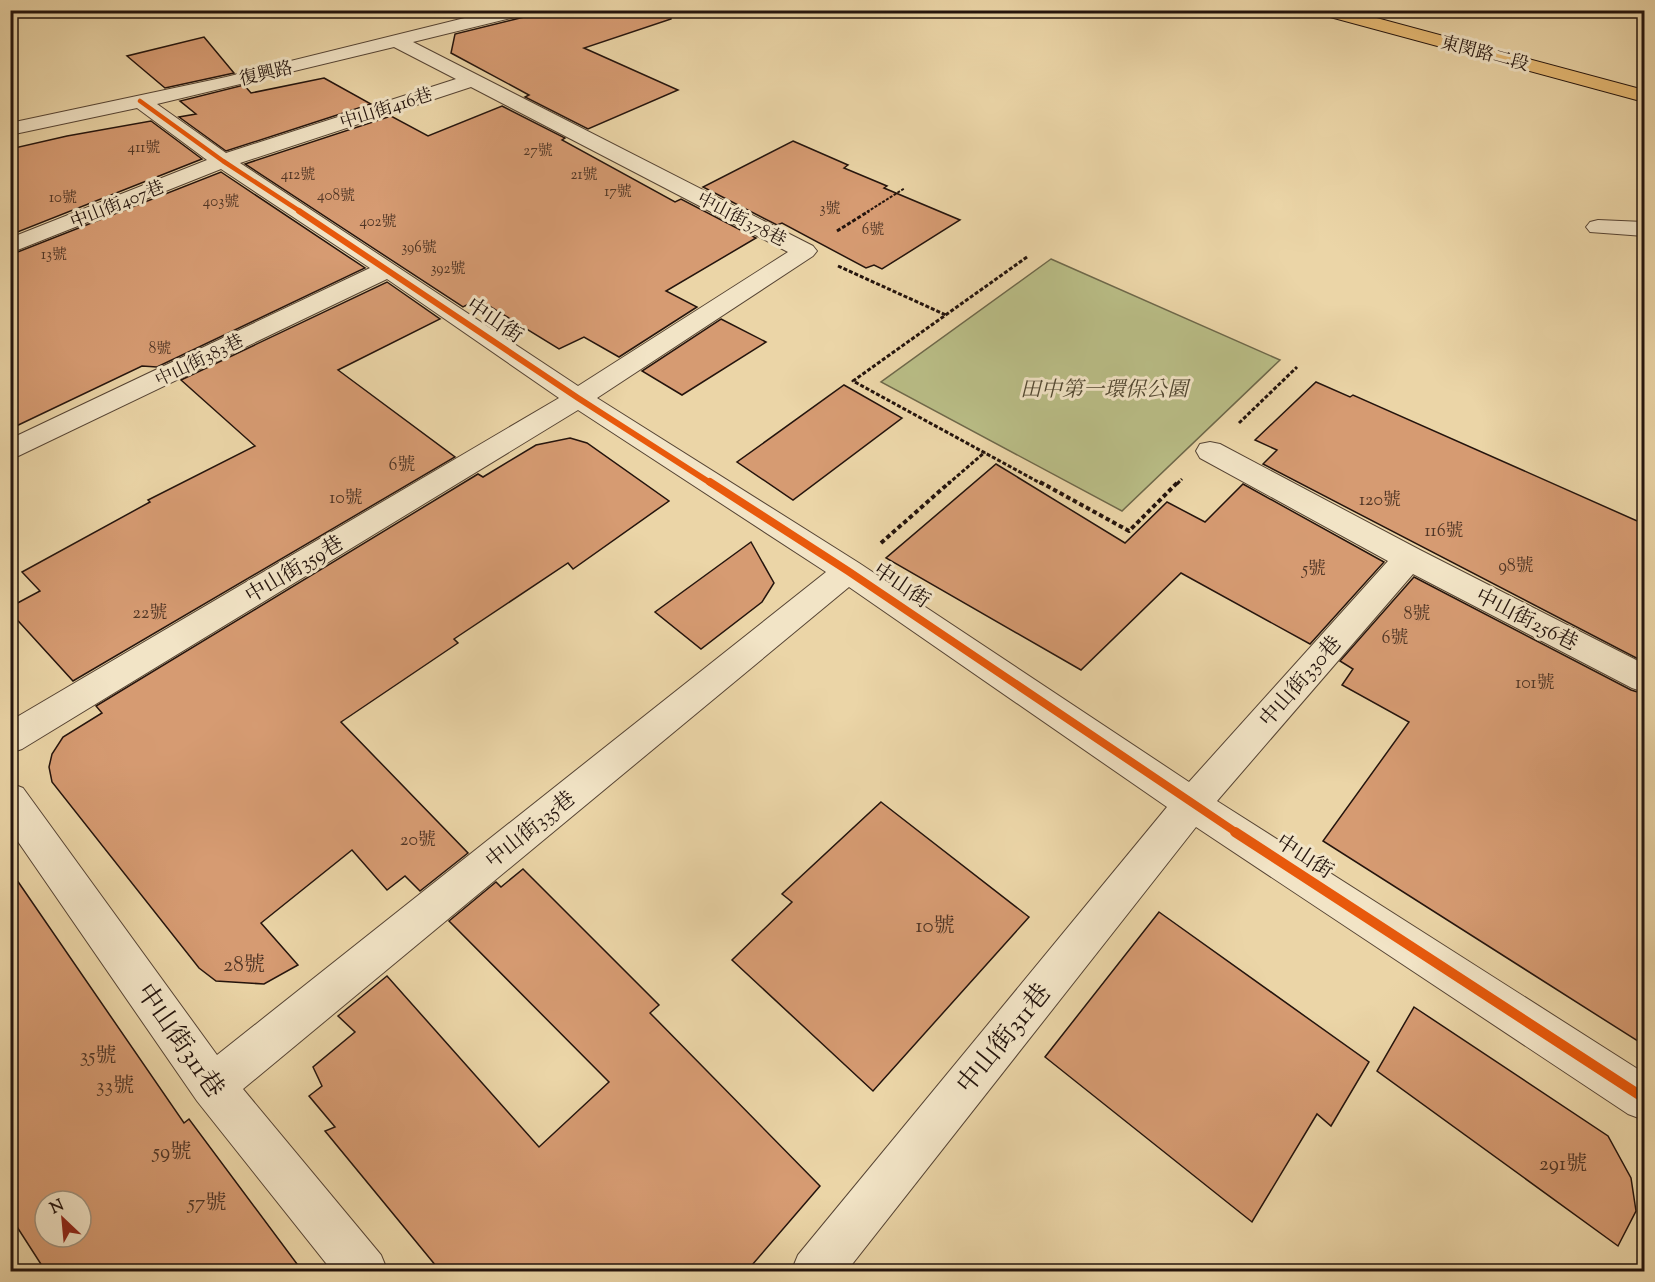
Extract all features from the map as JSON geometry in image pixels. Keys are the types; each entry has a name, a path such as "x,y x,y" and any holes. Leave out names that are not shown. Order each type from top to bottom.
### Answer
{"main road":[{"name":"東閔路二段","path":"1325,10 1644,96"}],"street":[{"name":"復興路","path":"10,129 398,42 521,10"},
{"name":"中山街416巷","path":"398,42 471,81"},
{"name":"中山街416巷","path":"223,161 471,81"},
{"name":"中山街378巷","path":"471,81 805,251"},
{"name":"中山街","path":"140,101 223,161 578,398 848,571 1192,804 1644,1098"},
{"name":"中山街407巷","path":"10,246 223,161"},
{"path":"1598,227 1644,230"},
{"name":"中山街378巷","path":"578,398 805,251"},
{"name":"中山街383巷","path":"10,451 388,269"},
{"name":"中山街359巷","path":"10,739 578,398"},
{"name":"中山街256巷","path":"1210,451 1409,558 1644,679"},
{"name":"中山街330巷","path":"1192,804 1409,558"},
{"name":"中山街335巷","path":"212,1086 848,571"},
{"name":"中山街311巷","path":"10,799 172,1026 212,1086 364,1272"},
{"name":"中山街311巷","path":"815,1272 1192,804"}],"path":[{"path":"805,251 905,188"},
{"path":"805,251 946,315"},
{"path":"1027,257 853,381 1129,531 1297,367"},
{"path":"848,571 985,452"}],"green space":[{"name":"田中第一環保公園","path":"1051,259 1280,360 1122,511 881,382"}],"building":[{"path":"532,10 670,10 671,19 584,48 678,90 588,129 525,97 529,95 451,53 455,34 528,16"},
{"path":"204,37 234,73 165,88 127,56"},
{"path":"324,78 371,104 226,151 179,117 196,114 180,101 244,85 251,93"},
{"path":"502,106 565,138 562,140 675,202 681,199 756,238 666,291 697,307 619,357 584,337 559,349 478,299 463,307 245,164 391,116 428,136"},
{"path":"151,121 202,159 10,235 10,149"},
{"path":"793,141 848,165 844,168 887,186 884,188 960,220 882,269 874,265 866,268 782,223 777,225 703,187"},
{"path":"221,172 365,268 157,367 142,366 10,429 10,255"},
{"path":"387,282 440,319 338,370 455,457 73,681 10,612 10,607 40,591 22,572 150,502 148,500 255,446 181,380"},
{"path":"721,319 766,342 682,395 642,371"},
{"path":"1316,382 1350,397 1353,395 1644,524 1644,662 1263,464 1277,450 1255,440"},
{"path":"844,385 902,418 793,500 737,462"},
{"path":"570,438 587,443 669,501 573,569 568,563 454,639 458,643 341,722 468,853 420,891 405,876 387,890 352,850 261,923 298,965 264,984 216,981 199,968 52,782 49,767 52,754 63,737 102,713 96,706 478,474 483,477 536,445"},
{"path":"996,464 1125,543 1167,502 1205,522 1243,484 1384,562 1310,644 1181,573 1081,670 886,558"},
{"path":"751,542 774,583 762,602 701,649 655,612"},
{"path":"1414,577 1631,690 1644,694 1644,1045 1323,841 1409,722 1342,685 1353,669 1340,661"},
{"path":"881,802 1029,917 873,1091 732,960 792,902 782,894"},
{"path":"523,869 659,1005 650,1013 820,1186 746,1272 441,1272 325,1131 335,1127 309,1096 322,1086 313,1067 355,1032 338,1016 387,976 539,1147 609,1082 449,921 496,882 501,887"},
{"path":"10,870 184,1123 189,1119 303,1272 46,1272 10,1216"},
{"path":"1159,912 1369,1062 1331,1126 1317,1114 1252,1222 1045,1057"},
{"path":"1414,1007 1608,1136 1631,1178 1636,1211 1618,1246 1377,1071"}],"cycle path":[{"path":"140,101 223,161 578,398 848,571 1192,804 1644,1098"}]}
